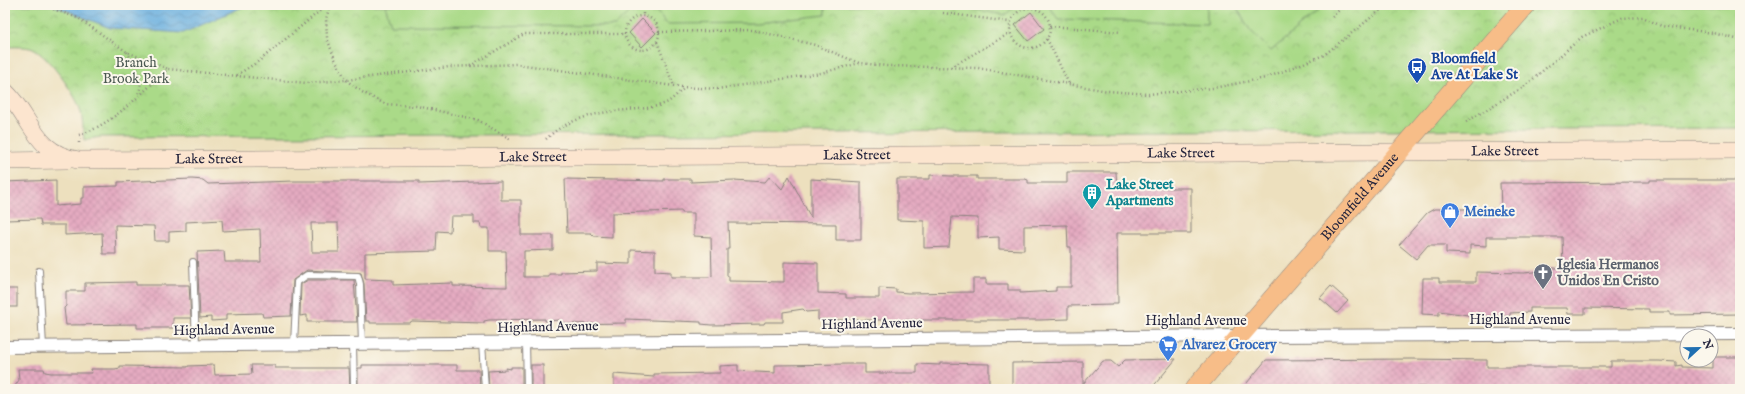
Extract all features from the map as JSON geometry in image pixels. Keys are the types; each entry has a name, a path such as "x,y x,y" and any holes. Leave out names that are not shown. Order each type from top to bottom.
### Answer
{"main road":[{"name":"Bloomfield Avenue","path":"1194,389 1526,5"}],"street":[{"name":"Lake Street","path":"5,91 48,149 60,157 78,160 1740,150"},
{"path":"5,161 78,160"},
{"name":"Highland Avenue","path":"5,347 1240,336 1740,334"}],"lane":[{"path":"193,262 196,345"},
{"path":"39,270 43,347"},
{"path":"294,344 297,282 307,275 358,276 360,284 358,344 354,389"},
{"path":"526,342 527,389"},
{"path":"482,343 485,389"}],"path":[{"path":"42,5 78,18 127,52 168,69 306,83 468,66 517,64 685,88 717,90 820,73 860,63"},
{"path":"236,75 259,61 327,5"},
{"path":"330,5 326,19 327,38 334,57 346,80 362,92 385,104 417,106 478,120 510,139"},
{"path":"643,5 643,16"},
{"path":"1332,17 1344,5"},
{"path":"659,32 754,30 815,45 860,63 887,66 978,68 1108,91 1149,94 1213,88 1266,78 1324,55 1387,5"},
{"path":"1047,39 1036,47 1030,49 1017,44 1010,33 1010,22 1015,14 1020,10 1033,6 1045,14 1050,26 1047,39 1069,84"},
{"path":"943,12 1010,22"},
{"path":"657,42 649,49 638,50 629,44 624,34 630,20 643,16 655,22 659,32 657,42 674,86"},
{"path":"1466,122 1525,86 1582,37 1622,18 1643,16 1661,26 1713,33 1740,40"},
{"path":"1050,26 1121,32"},
{"path":"951,67 1010,33"},
{"path":"468,66 524,34 624,34"},
{"path":"127,52 139,70 141,90 135,99"},
{"path":"79,143 79,135 94,130 135,99 168,69"},
{"path":"546,139 556,129 573,120 615,110 644,108 668,102 685,88"}],"green space":[{"name":"Branch Brook Park","path":"5,5 1740,5 1740,128 100,137 84,140 80,109 73,94 53,67 46,59 33,49 23,47 5,47"},
{"path":"385,5 629,5 629,12 615,26 391,25"},
{"path":"655,5 825,5 825,15 757,23 667,24 655,9"},
{"path":"950,5 1017,5 1005,15"},
{"path":"1048,5 1207,5 1207,24 1058,19"},
{"path":"1235,5 1324,5 1271,51 1250,30"}],"water":[{"path":"53,5 247,5 183,33 110,28"}],"building":[{"path":"1031,12 1044,29 1028,41 1015,25"},
{"path":"642,19 656,33 642,47 629,33"},
{"path":"1067,172 1116,172 1117,188 1191,188 1191,233 1117,233 1118,303 1113,303 1113,305 1068,306 1068,319 1040,320 818,320 818,311 806,312 803,309 783,312 783,322 765,322 764,324 711,325 701,324 701,322 626,319 626,323 566,324 560,320 545,321 545,319 489,320 484,321 484,323 412,321 409,323 370,323 370,321 366,321 364,284 361,273 307,270 293,280 291,316 263,317 262,313 226,314 226,320 211,321 211,317 200,318 197,252 224,251 225,262 261,262 260,229 223,231 222,220 186,222 186,231 169,232 169,241 155,241 154,226 115,225 116,254 103,254 102,233 65,235 65,225 41,225 40,219 5,220 5,182 56,180 56,206 81,204 81,198 84,198 84,187 118,186 118,182 192,179 203,180 208,184 294,181 419,181 419,184 501,181 501,200 521,200 521,235 553,235 553,250 524,251 524,277 549,277 549,274 561,274 561,272 597,271 597,263 631,264 631,250 655,251 655,271 671,272 671,277 709,277 712,276 711,237 694,236 694,213 682,213 682,211 612,213 612,237 594,236 591,233 567,233 565,179 664,181 664,179 691,179 691,182 734,180 765,182 770,176 782,189 789,176 811,218 811,179 861,182 861,240 836,240 836,224 728,223 729,249 727,249 727,276 729,276 729,281 784,282 784,262 818,263 818,293 846,294 846,298 879,298 879,288 896,289 896,292 908,293 973,292 973,279 986,279 986,284 1008,284 1008,290 1020,290 1020,293 1056,291 1056,287 1071,287 1071,247 1068,247 1067,225 1024,226 1024,250 999,249 999,237 978,238 978,218 952,217 949,247 924,248 924,221 897,220 897,179 930,179 930,175 977,176 977,179 1025,179 1028,180 1028,183 1067,183","holes":["451,216 474,216 474,223 480,223 481,228 489,228 489,251 506,251 507,287 453,286 453,283 393,285 393,280 365,279 365,253 436,251 437,231 450,232","311,223 338,223 339,252 312,252"]},
{"path":"1650,180 1738,180 1738,199 1740,199 1740,314 1670,315 1670,312 1649,312 1649,309 1585,308 1585,314 1568,314 1567,308 1530,308 1530,312 1510,313 1510,316 1482,316 1482,313 1468,315 1439,311 1439,315 1422,314 1423,278 1439,278 1439,282 1476,282 1476,272 1524,273 1542,271 1542,268 1563,268 1562,237 1486,237 1486,246 1470,245 1470,254 1446,253 1446,245 1428,245 1416,259 1399,245 1427,213 1434,209 1501,209 1500,183 1650,182"},
{"path":"308,280 354,280 357,322 307,322 307,315 300,316 301,284"},
{"path":"136,282 136,285 189,285 191,318 173,318 173,328 137,328 137,324 66,325 64,308 66,306 66,291 85,291 85,283"},
{"path":"1331,286 1348,301 1337,313 1320,298"},
{"path":"5,289 17,289 17,307 5,307"},
{"path":"1719,357 1740,357 1740,387 1731,387 1731,389 1439,389 1439,387 1400,387 1400,389 1242,389 1266,360 1487,360 1487,367 1611,367 1611,361 1659,361 1676,362 1676,366 1679,366 1679,368 1719,368"},
{"path":"1176,359 1151,389 1012,389 1012,363 1083,362 1083,384 1103,361 1111,361 1118,367 1125,360"},
{"path":"940,363 989,364 989,389 614,389 614,374 654,377 654,374 720,373 720,366 738,365 738,371 775,373 775,365 850,364 865,364 865,373 917,373 917,364 940,365"},
{"path":"214,365 215,375 252,374 251,365 275,365 275,368 349,368 350,389 13,389 19,380 18,369 44,369 45,372 51,373 92,373 91,369 115,369 120,368 120,366 188,367"},
{"path":"362,365 457,365 457,370 479,370 480,389 358,389 358,368 362,368"},
{"path":"531,365 543,365 543,389 531,389"},
{"path":"511,367 522,367 522,389 489,389 488,371 507,370 506,368 511,369"}],"place":[{"name":"Bloomfield Ave At Lake St","path":"1417,84"},
{"name":"Lake Street Apartments","path":"1092,210"},
{"name":"Meineke","path":"1450,229"},
{"name":"Iglesia Hermanos Unidos En Cristo","path":"1543,290"},
{"name":"Alvarez Grocery","path":"1168,362"}]}
